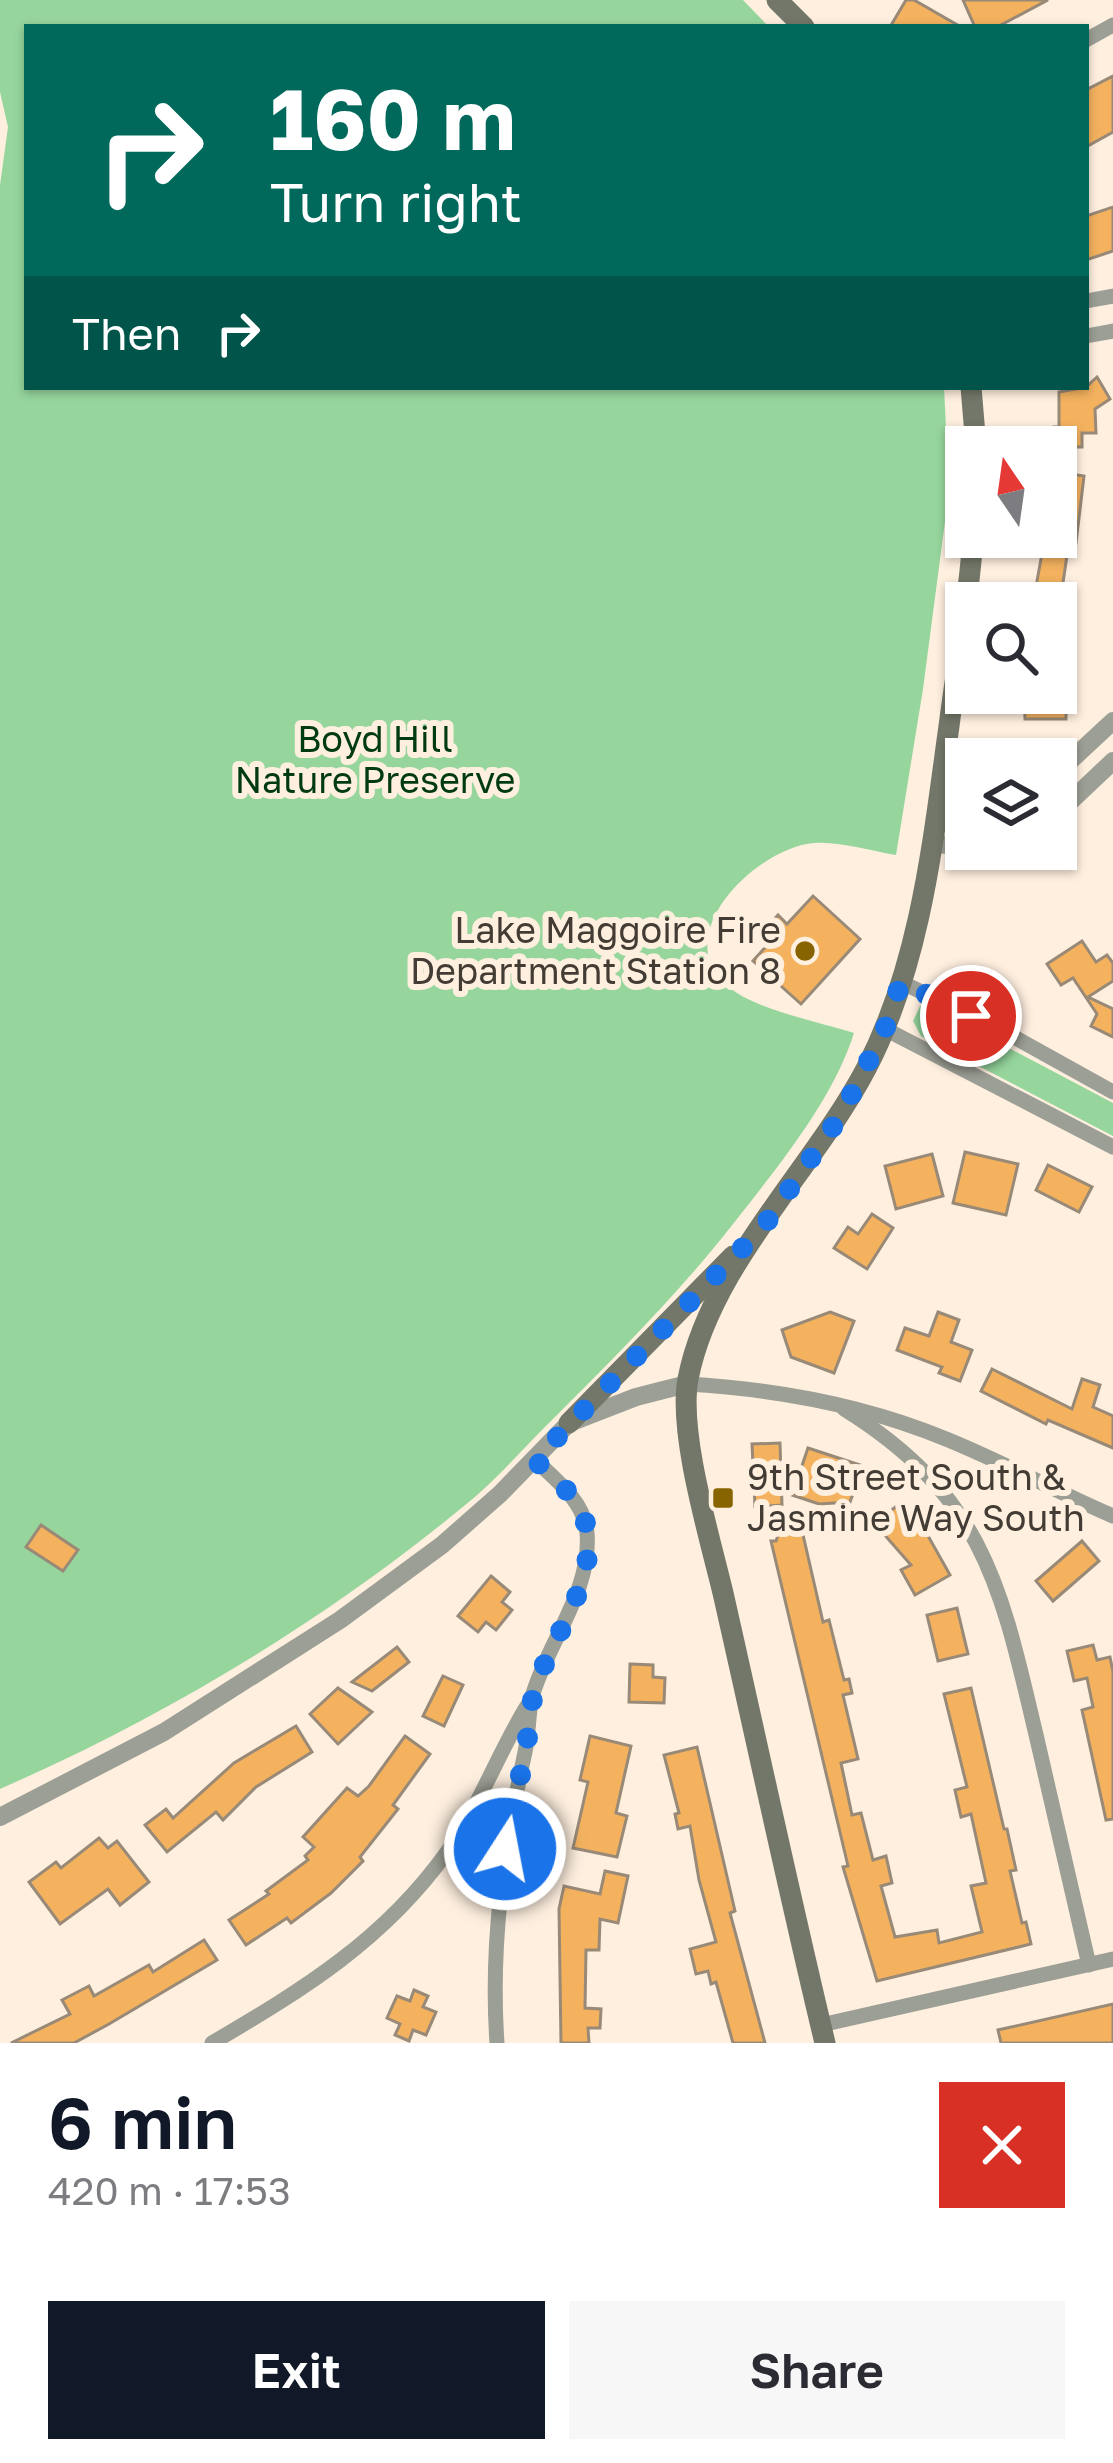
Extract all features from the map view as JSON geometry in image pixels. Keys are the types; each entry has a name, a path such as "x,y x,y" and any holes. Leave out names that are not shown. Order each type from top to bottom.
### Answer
{"main road":[{"path":"776,0 801,24"},
{"path":"971,390 974,426"},
{"path":"823,2034 706,1520 689,1430 687,1384 699,1340 718,1298 841,1115 885,1029 901,982 933,844 970,558"},
{"path":"569,1423 764,1226"}],"street":[{"path":"1077,754 1113,721"},
{"path":"1077,796 1112,764 1093,738"},
{"path":"939,810 945,810"},
{"path":"933,844 945,845"},
{"path":"901,982 1113,1092"},
{"path":"885,1029 1113,1147"},
{"path":"0,1817 164,1732 340,1620 442,1545 569,1423 687,1384 800,1396 884,1417 947,1439 1113,1516"},
{"path":"844,1408 892,1439 931,1476 988,1564 1017,1654 1089,1964"},
{"path":"212,2043 318,1979 367,1942 450,1848 532,1698 578,1587 587,1530 582,1512 535,1460"},
{"path":"496,2043 496,1915 532,1698"},
{"path":"823,2034 1113,1959"}],"green space":[{"name":"Boyd Hill Nature Preserve","path":"0,0 743,0 766,24 24,24 24,390 944,390 946,426 945,521 896,855 824,843 792,848 769,859 728,896 714,918 708,941 710,963 737,993 768,1008 854,1033 832,1083 785,1157 669,1299 464,1506 355,1589 241,1664 123,1730 0,1789 0,185 8,127 0,92"},
{"path":"920,1006 929,1006 1113,1103 1113,1136 921,1036 913,1021"}],"building":[{"path":"906,0 914,0 956,24 892,24"},
{"path":"963,0 1048,0 1003,24 974,24"},
{"path":"1113,76 1113,132 1089,145 1089,88"},
{"path":"1113,207 1113,251 1089,259 1089,215"},
{"path":"1097,377 1110,399 1095,409 1096,433 1082,433 1082,447 1077,447 1077,426 1059,426 1059,392 1089,390"},
{"path":"1077,475 1084,476 1077,535"},
{"path":"1041,558 1067,558 1063,582 1037,582"},
{"path":"1025,714 1066,714 1066,719 1025,719"},
{"name":"Lake Maggoire Fire Department Station 8","path":"813,896 860,939 801,1004 753,961 770,942 761,934 778,915 787,924"},
{"path":"1082,941 1096,962 1107,955 1113,963 1113,981 1088,997 1113,1009 1113,1037 1091,1026 1097,1014 1073,978 1061,985 1047,964"},
{"path":"965,1152 1018,1164 1006,1215 953,1203"},
{"path":"932,1154 943,1196 896,1209 885,1166"},
{"path":"1048,1165 1092,1187 1079,1212 1036,1190"},
{"path":"872,1214 893,1228 867,1269 834,1248 848,1227 858,1234"},
{"path":"830,1312 854,1321 834,1373 791,1357 782,1330"},
{"path":"938,1312 959,1320 951,1342 972,1350 960,1381 939,1373 942,1367 897,1350 905,1328 929,1336"},
{"path":"992,1369 1072,1409 1082,1379 1100,1385 1093,1407 1113,1416 1113,1448 1048,1420 1046,1424 981,1391"},
{"path":"780,1443 782,1505 755,1507 752,1444"},
{"path":"808,1448 863,1466 850,1502 819,1504 792,1495"},
{"path":"900,1503 927,1534 950,1575 915,1595 901,1570 911,1565 875,1524"},
{"path":"41,1525 78,1550 63,1571 26,1547"},
{"path":"801,1526 823,1622 829,1620 844,1680 849,1679 852,1693 843,1695 858,1759 841,1763 852,1815 861,1813 873,1860 886,1856 892,1883 881,1886 895,1937 937,1930 939,1943 982,1932 971,1886 986,1883 971,1814 961,1817 955,1790 967,1787 944,1694 971,1688 1016,1870 1010,1871 1022,1923 1026,1922 1031,1944 877,1981 843,1867 848,1866 771,1541 776,1541 780,1530"},
{"path":"1082,1541 1099,1561 1053,1601 1036,1581"},
{"path":"491,1576 510,1592 502,1602 512,1610 496,1630 486,1622 478,1632 458,1616"},
{"path":"957,1608 968,1654 938,1661 927,1615"},
{"path":"1093,1645 1097,1660 1110,1657 1113,1672 1113,1819 1106,1820 1082,1710 1093,1707 1087,1678 1074,1681 1067,1651"},
{"path":"397,1647 409,1662 372,1691 352,1682"},
{"path":"630,1664 653,1665 653,1677 665,1678 664,1703 629,1702"},
{"path":"443,1676 463,1685 444,1726 423,1716"},
{"path":"338,1688 372,1712 338,1744 310,1714"},
{"path":"296,1726 312,1752 256,1787 223,1820 216,1812 167,1852 145,1825 166,1809 173,1818 234,1763"},
{"path":"405,1736 430,1754 393,1805 398,1809 360,1857 363,1861 291,1923 287,1918 246,1945 229,1920 308,1860 305,1856 314,1847 303,1837 347,1788 358,1796 369,1786"},
{"path":"590,1736 631,1746 616,1813 627,1816 617,1857 573,1848 588,1782 580,1780"},
{"path":"697,1747 735,1911 730,1913 765,2043 733,2043 716,1982 711,1984 708,1971 696,1974 690,1949 716,1942 690,1826 678,1829 675,1814 679,1813 664,1755"},
{"path":"99,1838 108,1848 117,1841 149,1882 120,1905 108,1889 60,1924 29,1882 56,1862 61,1868"},
{"path":"605,1871 628,1876 618,1923 600,1919 599,1950 586,1950 585,2008 601,2009 600,2028 588,2028 589,2043 561,2043 559,1909 564,1886 600,1894"},
{"path":"204,1940 217,1960 74,2043 11,2043 70,2014 62,2000 89,1986 94,1996 149,1965 153,1972"},
{"path":"414,1990 428,1996 423,2007 436,2012 426,2035 413,2030 409,2041 395,2035 400,2024 387,2018 397,1996 410,2001"},
{"path":"1113,2004 1113,2043 1001,2043 998,2030"}],"place":[{"name":"Lake Maggoire Fire Department Station 8","path":"805,951"},
{"name":"9th Street South & Jasmine Way South","path":"723,1498"}],"route":[{"path":"505,1849 532,1698 586,1556 582,1512 535,1460 764,1226 841,1115 885,1029 901,982 971,1016"}]}
